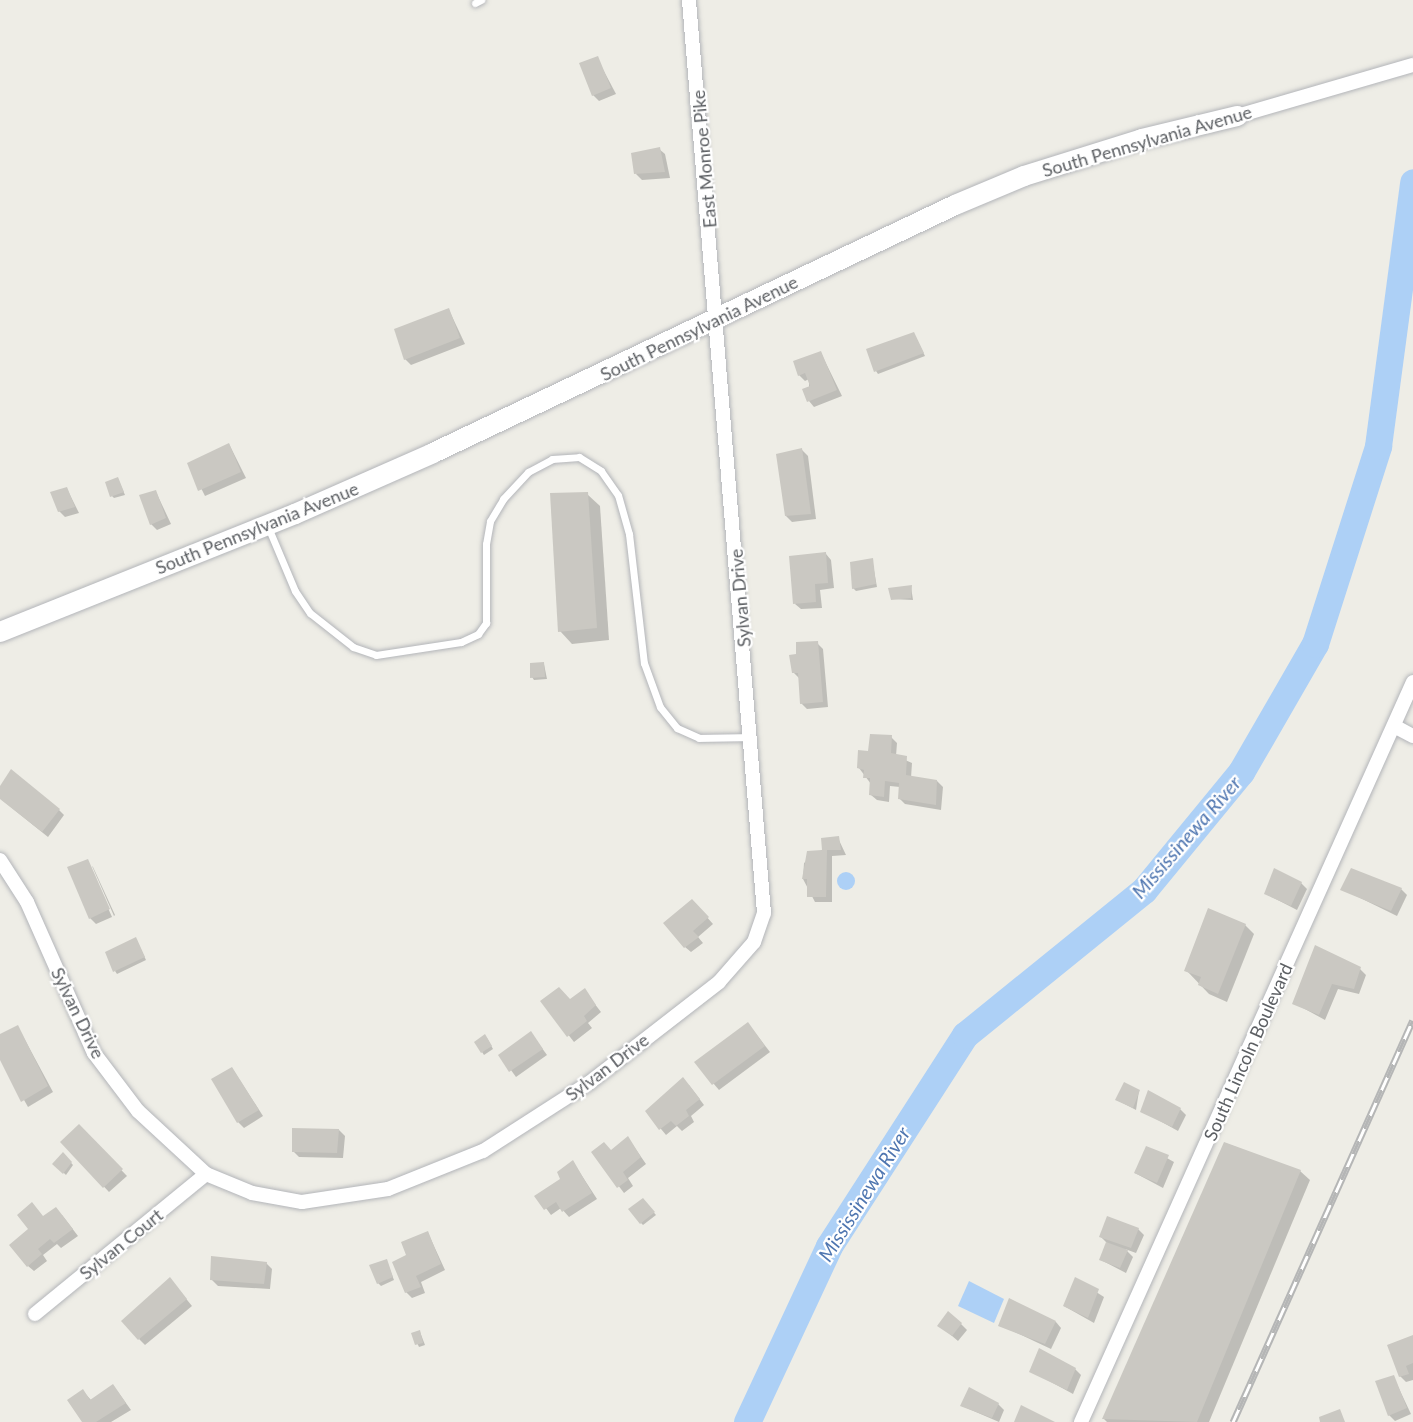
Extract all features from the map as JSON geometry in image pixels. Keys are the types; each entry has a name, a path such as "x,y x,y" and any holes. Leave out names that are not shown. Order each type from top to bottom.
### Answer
{"street":[{"name":"East Monroe Pike","path":"689,0 718,319"},
{"name":"South Pennsylvania Avenue","path":"0,632 267,525 434,453 955,205 1024,176 1142,139 1237,116 1413,64"},
{"name":"Sylvan Drive","path":"0,860 27,902 94,1053 138,1111 206,1174 252,1193 302,1202 388,1189 483,1151 589,1083 719,982 754,942 764,913 718,319"},
{"name":"South Lincoln Boulevard","path":"1081,1422 1413,682"},
{"path":"1394,726 1413,736"},
{"name":"Sylvan Court","path":"35,1314 206,1174"}],"lane":[{"path":"267,525 295,591 309,613 353,647 376,655 461,642 478,634 486,623 486,544 490,521 503,499 528,472 552,459 579,457 601,471 618,495 629,534 644,663 660,707 677,728 699,738 751,736"}],"water":[{"path":"846,872 852,875 855,881 852,887 846,890 840,887 837,881 840,875"},
{"path":"969,1281 1004,1299 994,1323 958,1306"}],"building":[{"path":"598,56 611,88 592,96 579,63"},
{"path":"660,147 665,172 634,174 631,153"},
{"path":"449,308 460,338 404,360 394,329"},
{"path":"914,332 924,353 874,372 866,349"},
{"path":"821,351 837,390 807,402 802,389 810,386 805,373 798,376 793,361"},
{"path":"229,443 241,472 198,491 187,463"},
{"path":"802,448 811,514 785,516 776,454"},
{"path":"118,477 124,492 110,497 105,482"},
{"path":"67,487 75,507 58,512 50,492"},
{"path":"156,490 166,518 150,525 139,495"},
{"path":"588,492 597,628 558,632 550,493"},
{"path":"826,552 828,583 815,584 816,602 793,604 789,556"},
{"path":"873,558 876,584 852,589 850,562"},
{"path":"912,585 911,598 891,600 888,588"},
{"path":"818,641 823,702 800,704 798,673 792,673 789,655 796,654 796,642"},
{"path":"544,662 545,677 530,678 530,663"},
{"path":"870,734 892,735 891,753 907,756 906,775 937,780 936,805 898,799 899,783 885,781 884,797 869,795 870,778 863,778 864,770 857,768 858,750 868,751"},
{"path":"11,769 60,809 42,832 0,799 0,786"},
{"path":"839,836 841,850 827,850 826,897 807,897 807,879 802,879 807,851 822,850 821,838"},
{"path":"88,859 110,909 89,919 67,867"},
{"path":"1274,868 1302,882 1291,906 1264,894"},
{"path":"1351,868 1402,888 1391,911 1340,890"},
{"path":"692,899 709,917 693,931 699,937 684,948 663,923"},
{"path":"1208,908 1246,924 1218,994 1198,985 1201,977 1184,971"},
{"path":"136,937 145,957 113,972 105,952"},
{"path":"1315,945 1361,967 1354,989 1332,984 1319,1015 1292,1004"},
{"path":"559,987 570,999 585,988 596,1005 584,1016 587,1021 567,1037 540,1001"},
{"path":"748,1022 765,1046 712,1085 694,1062"},
{"path":"18,1025 48,1086 21,1102 0,1060 0,1034"},
{"path":"531,1031 543,1049 509,1072 498,1055"},
{"path":"485,1034 492,1046 481,1053 474,1042"},
{"path":"232,1067 259,1110 237,1123 211,1079"},
{"path":"683,1077 700,1099 686,1110 689,1116 676,1126 671,1121 659,1130 645,1111"},
{"path":"1124,1082 1140,1090 1133,1108 1115,1100"},
{"path":"1148,1090 1181,1108 1172,1127 1140,1112"},
{"path":"79,1124 123,1169 103,1188 60,1142"},
{"path":"292,1128 339,1129 337,1153 292,1152"},
{"path":"628,1136 641,1157 623,1172 628,1180 617,1188 591,1152 604,1142 611,1150"},
{"path":"1224,1142 1301,1170 1197,1422 1102,1419"},
{"path":"1146,1146 1169,1155 1157,1183 1134,1173"},
{"path":"63,1152 72,1162 63,1174 52,1164"},
{"path":"573,1160 592,1193 562,1212 556,1202 544,1210 534,1196 560,1179 557,1172"},
{"path":"643,1198 655,1212 640,1224 628,1209"},
{"path":"32,1202 43,1216 56,1207 73,1229 54,1243 50,1239 38,1249 42,1254 27,1267 9,1245 28,1229 17,1215"},
{"path":"1107,1216 1139,1228 1131,1248 1099,1237"},
{"path":"428,1231 441,1264 416,1276 421,1287 405,1293 392,1262 406,1255 401,1242"},
{"path":"1106,1242 1128,1250 1120,1268 1099,1260"},
{"path":"211,1256 267,1262 264,1284 210,1280"},
{"path":"387,1259 393,1277 377,1284 369,1265"},
{"path":"170,1277 187,1299 138,1340 121,1321"},
{"path":"1075,1277 1099,1289 1088,1318 1063,1306"},
{"path":"1009,1298 1056,1321 1045,1344 998,1326"},
{"path":"948,1311 962,1323 952,1336 937,1326"},
{"path":"420,1330 423,1343 415,1345 411,1333"},
{"path":"1413,1335 1413,1363 1406,1366 1409,1374 1399,1377 1387,1345"},
{"path":"1039,1348 1076,1368 1067,1390 1029,1372"},
{"path":"1394,1375 1407,1408 1388,1416 1375,1381"},
{"path":"113,1384 126,1403 96,1422 82,1422 67,1400 83,1389 90,1400"},
{"path":"969,1387 999,1403 992,1418 960,1406"},
{"path":"1021,1405 1055,1422 1014,1422"},
{"path":"1340,1409 1345,1422 1320,1422 1319,1417"}],"waterway":[{"name":"Mississinewa River","path":"747,1422 829,1246 965,1035 1144,890 1241,772 1315,644 1378,446 1413,182"}],"railway":[{"path":"1233,1422 1413,1020"}]}
